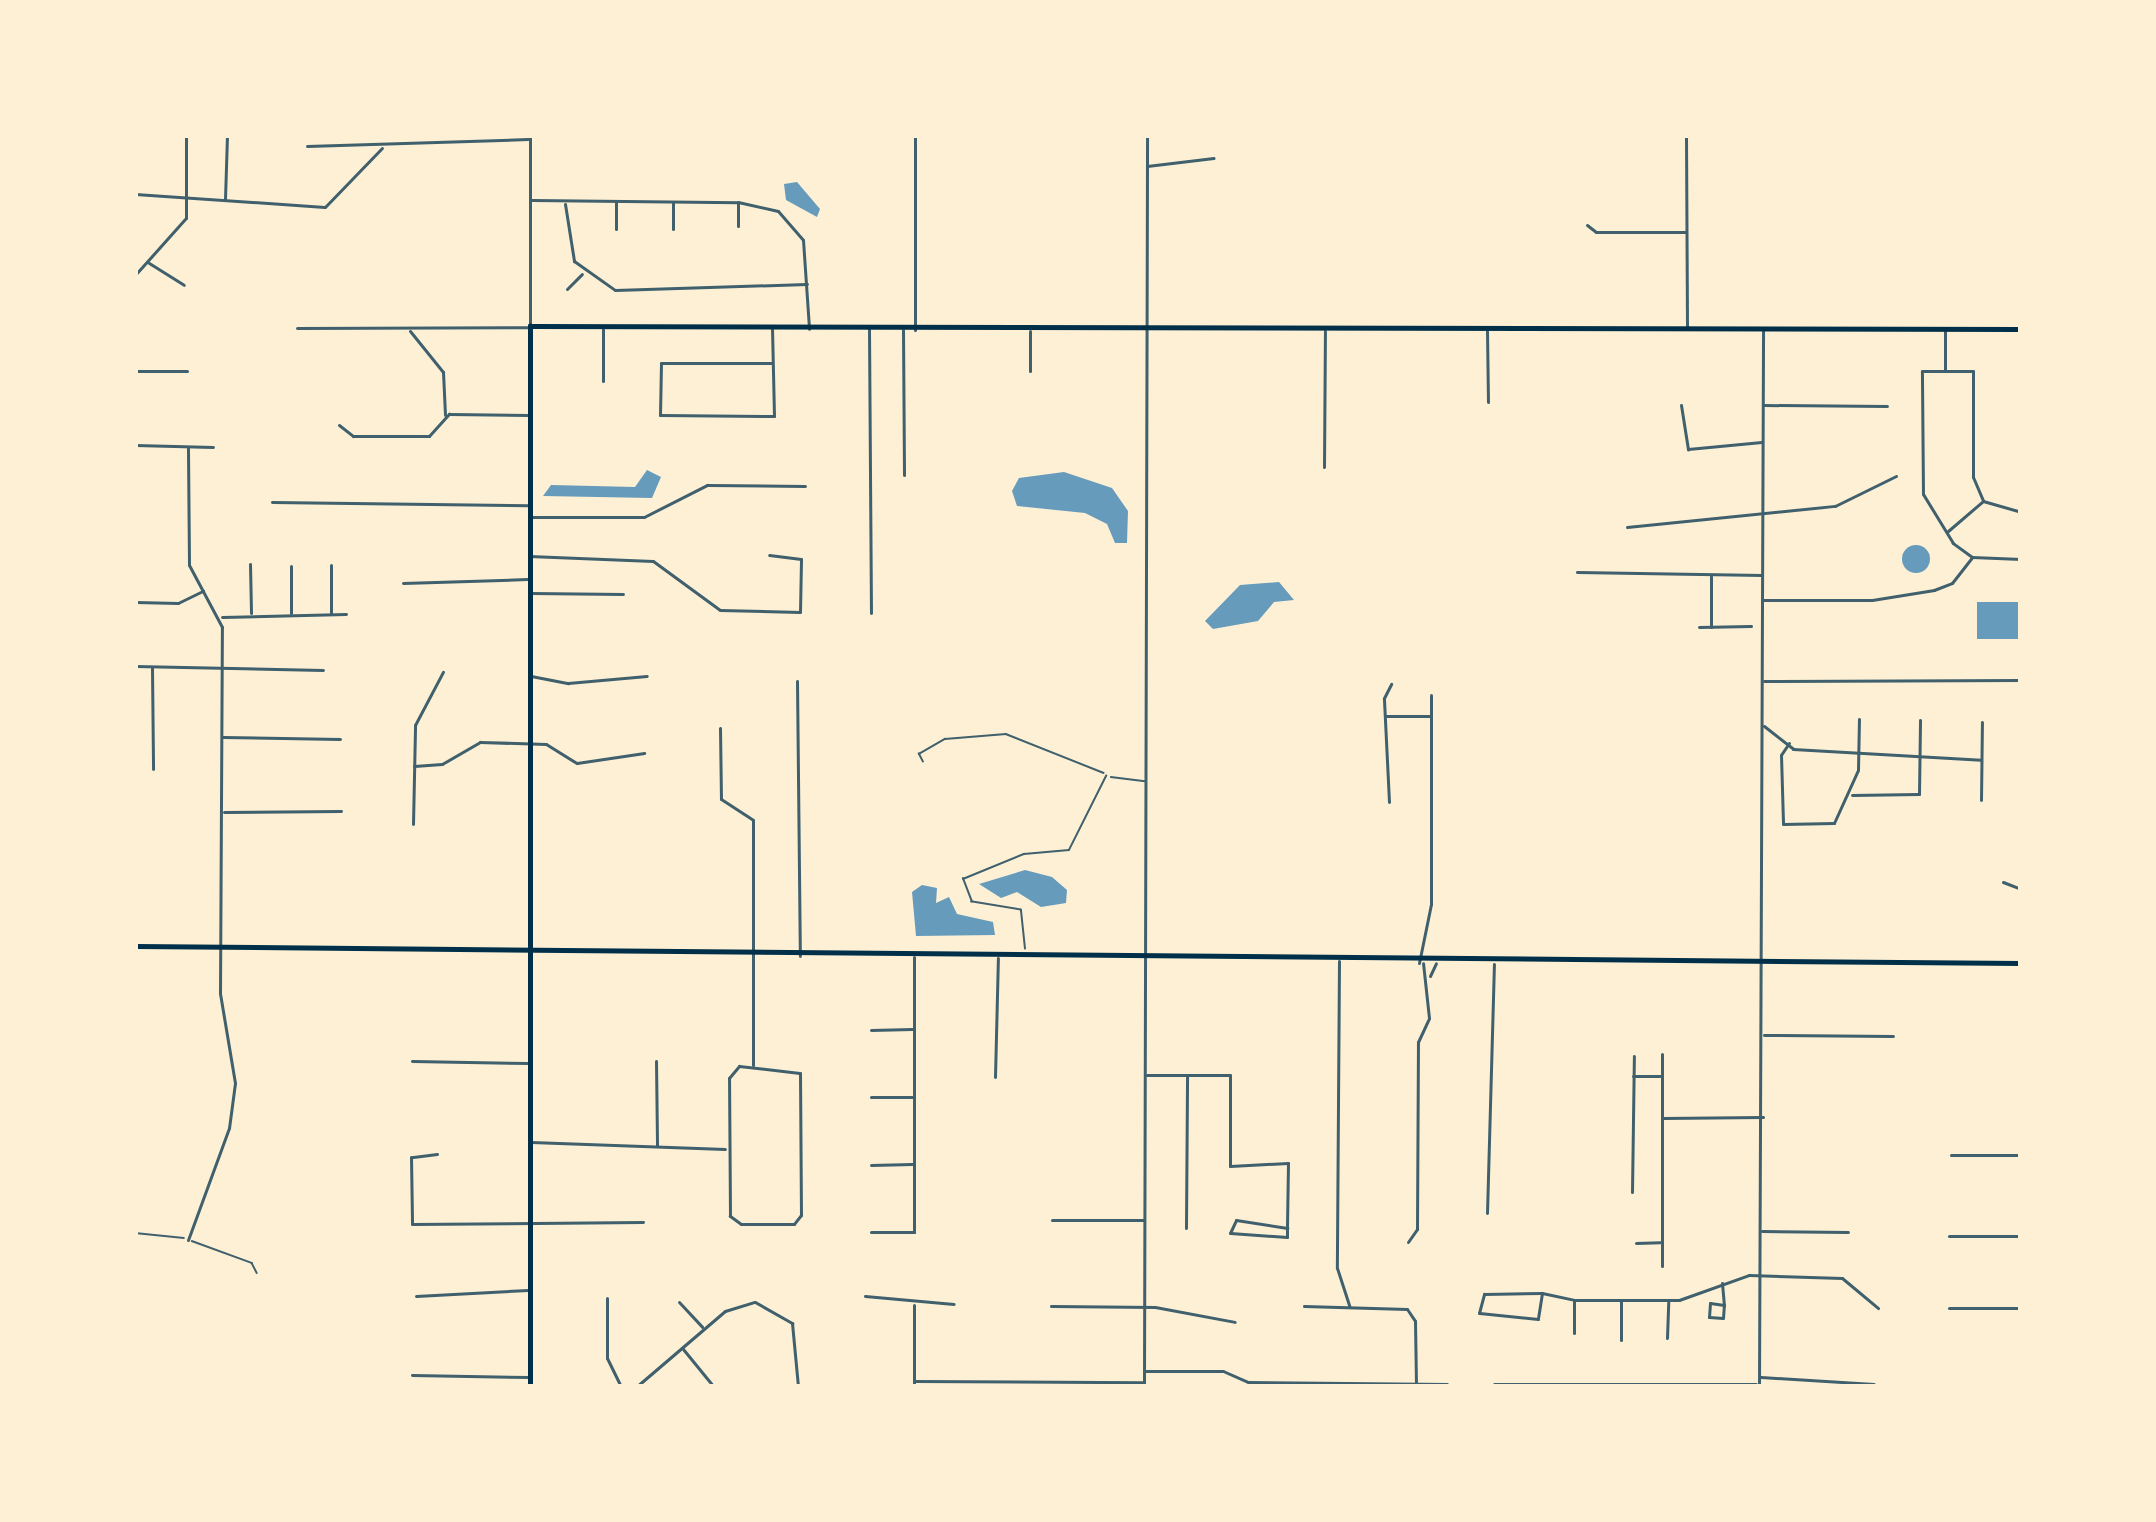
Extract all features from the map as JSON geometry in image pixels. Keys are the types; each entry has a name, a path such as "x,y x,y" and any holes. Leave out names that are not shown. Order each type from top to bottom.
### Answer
{"main road":[{"path":"530,1387 530,326 1147,332 2021,329"},
{"path":"135,946 1493,964 2021,963"}],"street":[{"path":"135,275 184,221 186,135"},
{"path":"225,201 227,135"},
{"path":"915,135 915,330"},
{"path":"914,1303 914,1384 1144,1384 1147,135"},
{"path":"1686,135 1687,330"},
{"path":"297,328 530,326 530,137 435,138 382,148 307,146"},
{"path":"135,194 325,207 341,199 382,148"},
{"path":"1147,166 1214,158"},
{"path":"529,200 739,202 784,215 803,240 809,329"},
{"path":"565,200 567,240 583,273 615,290 809,284"},
{"path":"616,200 616,230"},
{"path":"673,201 673,229"},
{"path":"738,226 739,202"},
{"path":"1587,225 1596,232 1687,232"},
{"path":"148,262 184,285"},
{"path":"567,289 583,273"},
{"path":"603,328 603,382"},
{"path":"339,425 353,436 429,436 445,416 443,372 409,329"},
{"path":"772,329 774,416 660,415 661,363 772,363"},
{"path":"869,329 871,614"},
{"path":"1945,329 1946,371"},
{"path":"903,330 904,475"},
{"path":"1494,1384 1759,1386 1764,1036 1763,330"},
{"path":"1030,331 1030,371"},
{"path":"1324,467 1325,331"},
{"path":"1487,331 1488,402"},
{"path":"135,371 187,371"},
{"path":"2021,512 1983,500 1973,477 1973,371 1922,371 1922,488 1947,532 1972,556 2021,559"},
{"path":"1682,405 1688,449 1764,442"},
{"path":"1764,405 1887,406"},
{"path":"445,416 530,415"},
{"path":"135,445 213,446"},
{"path":"188,448 186,548 220,617 221,947 233,1103 188,1240"},
{"path":"1627,527 1835,506 1896,476"},
{"path":"530,517 644,517 706,485 805,486"},
{"path":"1947,532 1983,500"},
{"path":"272,502 530,505"},
{"path":"530,556 653,562 720,610 800,612 801,559 769,555"},
{"path":"1763,600 1872,600 1934,590 1952,583 1972,556"},
{"path":"250,564 251,615"},
{"path":"331,565 331,616"},
{"path":"291,566 291,615"},
{"path":"1577,572 1763,575"},
{"path":"1711,574 1711,627"},
{"path":"404,584 529,579"},
{"path":"135,602 178,603 205,590"},
{"path":"529,593 623,594"},
{"path":"220,617 346,614"},
{"path":"1700,627 1751,626"},
{"path":"135,666 323,670"},
{"path":"152,666 153,769"},
{"path":"413,824 415,725 442,672"},
{"path":"529,676 568,683 647,676"},
{"path":"1764,681 2021,680"},
{"path":"796,681 800,956"},
{"path":"1389,802 1384,716 1391,684"},
{"path":"1429,977 1421,963 1431,904 1431,695"},
{"path":"1384,716 1431,716"},
{"path":"1789,743 1781,755 1783,824 1834,823 1850,795 1860,749 1859,719"},
{"path":"1850,795 1919,794 1920,720"},
{"path":"1981,800 1982,722"},
{"path":"1764,726 1789,743 1981,760"},
{"path":"720,728 721,799 752,820 753,1066"},
{"path":"222,737 340,739"},
{"path":"414,766 442,764 474,743 529,742 577,763 644,753"},
{"path":"222,812 341,811"},
{"path":"2002,882 2021,889"},
{"path":"872,1232 914,1232 914,957"},
{"path":"995,1077 998,958"},
{"path":"1339,962 1336,1268 1349,1306"},
{"path":"1408,1242 1417,1229 1418,1042 1429,1018 1429,977 1436,963"},
{"path":"1487,1213 1493,964"},
{"path":"871,1030 914,1029"},
{"path":"1764,1036 1893,1036"},
{"path":"1661,1266 1662,1054"},
{"path":"1632,1192 1634,1056"},
{"path":"412,1061 530,1063"},
{"path":"656,1061 657,1148"},
{"path":"753,1066 798,1070 798,1221 733,1220 729,1149 731,1070 753,1066"},
{"path":"1186,1228 1187,1075"},
{"path":"1145,1076 1230,1075 1230,1166 1288,1163 1287,1237 1233,1236 1229,1229 1236,1220 1287,1228"},
{"path":"1633,1076 1661,1076"},
{"path":"871,1097 914,1097"},
{"path":"1661,1118 1763,1118"},
{"path":"530,1142 729,1149"},
{"path":"437,1154 412,1157 411,1222 643,1222"},
{"path":"1951,1155 2021,1155"},
{"path":"871,1165 914,1164"},
{"path":"1052,1220 1144,1220"},
{"path":"1760,1231 1848,1232"},
{"path":"1949,1236 2021,1236"},
{"path":"1636,1243 1662,1242"},
{"path":"1542,1293 1538,1319 1479,1313 1484,1294 1542,1293 1574,1300 1667,1300 1760,1275 1842,1278 1878,1308"},
{"path":"1721,1282 1724,1305"},
{"path":"416,1296 530,1290"},
{"path":"865,1296 955,1304"},
{"path":"607,1298 608,1358 621,1387"},
{"path":"1621,1299 1621,1340"},
{"path":"1574,1300 1574,1333"},
{"path":"1667,1300 1667,1338"},
{"path":"679,1302 703,1329"},
{"path":"636,1387 703,1329 748,1303 787,1317 799,1341 798,1387"},
{"path":"1051,1306 1144,1307 1235,1322"},
{"path":"1304,1306 1411,1312 1416,1384"},
{"path":"1949,1308 2021,1308"},
{"path":"682,1348 714,1387"},
{"path":"1144,1371 1223,1371 1248,1382 1447,1384"},
{"path":"412,1375 530,1377"},
{"path":"1760,1376 1874,1384"}],"lane":[{"path":"923,762 919,754 945,739 1006,734 1088,761 1106,776 1145,781"},
{"path":"1025,958 1021,910 971,902 964,879 1024,854 1069,850 1106,776"},
{"path":"135,1233 188,1240 251,1263 257,1273"}],"water":[{"path":"797,182 820,209 817,217 786,200 784,184"},
{"path":"647,470 661,477 652,498 543,496 551,485 635,487"},
{"path":"1064,472 1112,488 1128,511 1127,543 1115,543 1107,524 1085,513 1017,506 1012,491 1019,478"},
{"path":"1916,545 1926,549 1930,559 1926,569 1916,573 1906,569 1902,559 1906,549"},
{"path":"1279,582 1294,600 1274,602 1258,621 1213,629 1205,621 1240,585"},
{"path":"1977,602 2021,602 2021,639 1977,639"},
{"path":"1025,870 1052,877 1067,890 1066,903 1041,907 1017,892 1001,898 979,884"},
{"path":"922,885 937,888 936,903 949,897 957,914 993,922 995,935 916,936 912,892"}]}
